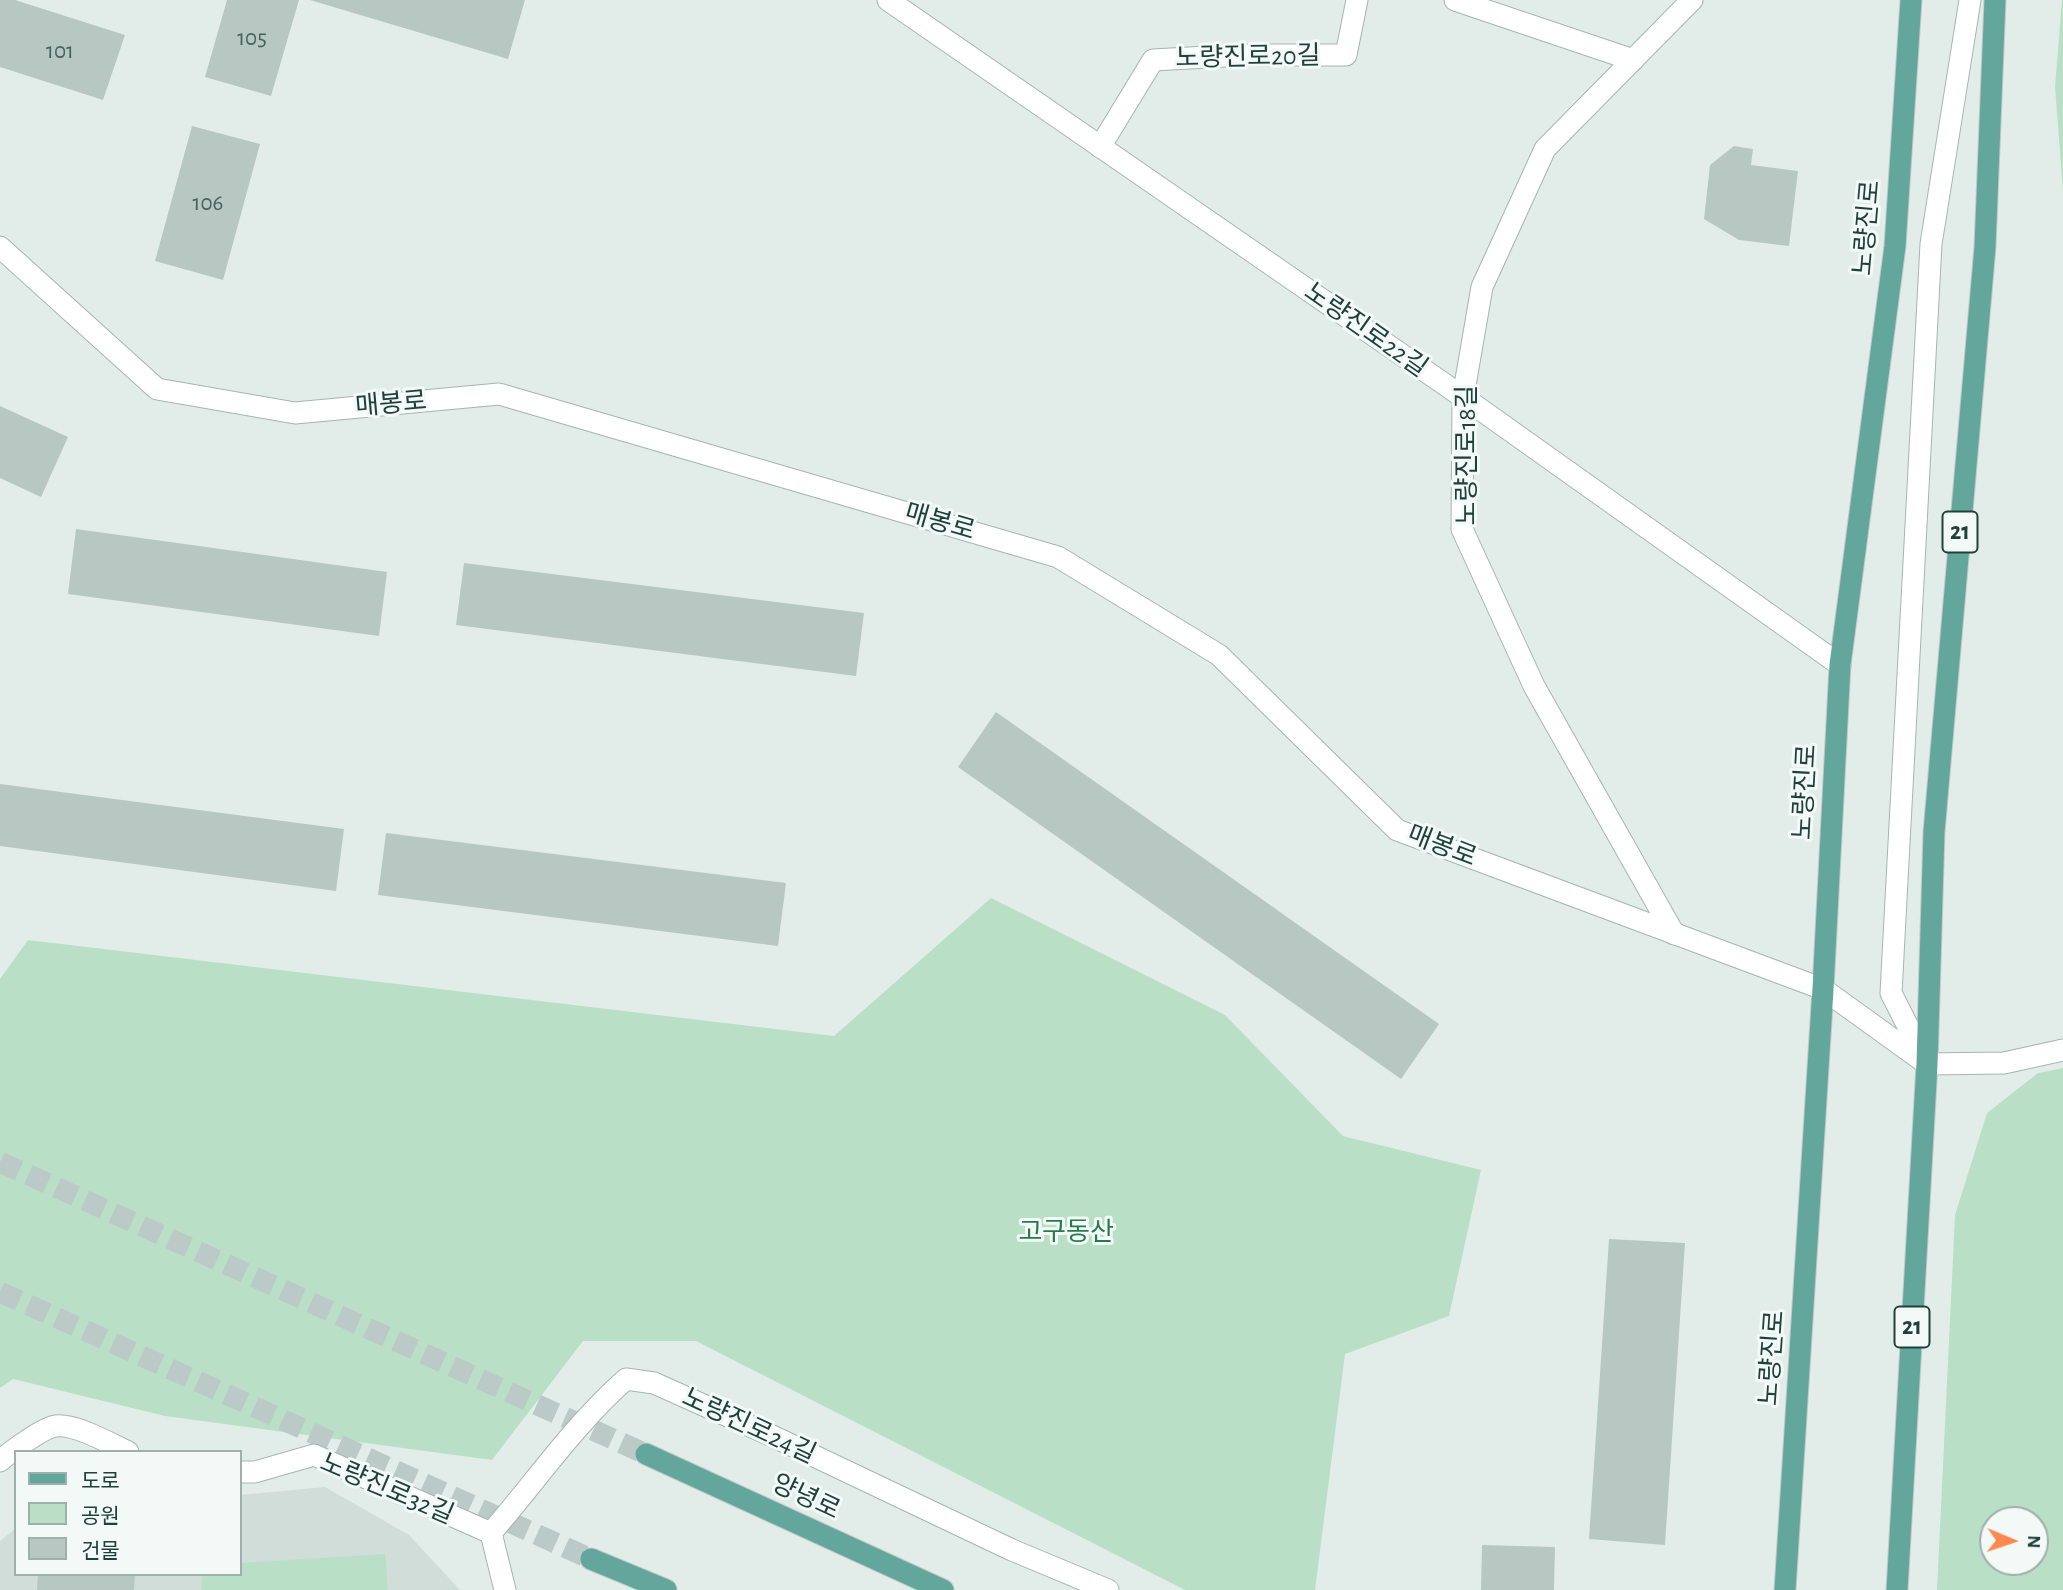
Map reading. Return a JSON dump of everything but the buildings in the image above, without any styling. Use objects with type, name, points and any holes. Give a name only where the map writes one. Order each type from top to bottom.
[{"type":"main road","name":"노량진로","points":[[1785,1590],[1840,665],[1895,246],[1911,0]]},
{"type":"main road","name":"21","points":[[1897,1590],[1927,1064],[1934,832],[1985,247],[1995,0]]},
{"type":"main road","name":"양녕로","points":[[646,1454],[943,1590]]},
{"type":"main road","points":[[591,1559],[666,1590]]},
{"type":"street","name":"노량진로22길","points":[[888,0],[1463,397],[1840,665]]},
{"type":"street","name":"노량진로20길","points":[[1100,147],[1153,60],[1244,55],[1346,55],[1357,0]]},
{"type":"street","points":[[1455,0],[1633,60]]},
{"type":"street","name":"노량진로18길","points":[[1674,934],[1534,686],[1462,529],[1463,397],[1482,287],[1545,149],[1692,0]]},
{"type":"street","points":[[1970,0],[1931,244],[1891,993],[1927,1064],[2004,1063],[2063,1050]]},
{"type":"street","name":"매봉로","points":[[0,247],[157,388],[295,413],[499,394],[1058,557],[1219,655],[1397,830],[1822,989],[1927,1064]]},
{"type":"street","name":"노량진로24길","points":[[491,1533],[575,1430],[626,1379],[654,1383],[1012,1550],[1108,1590]]},
{"type":"street","points":[[0,1461],[17,1447],[55,1426],[82,1431],[124,1450]]},
{"type":"street","name":"노량진로32길","points":[[242,1472],[255,1472],[314,1455],[491,1533]]},
{"type":"street","points":[[491,1533],[505,1590]]},
{"type":"shaded area","points":[[325,1487],[409,1535],[460,1590],[0,1590],[0,1541],[14,1530],[14,1576],[242,1576],[242,1495]]},
{"type":"green space","points":[[2063,0],[2063,191],[2055,87]]},
{"type":"green space","name":"고구동산","points":[[991,898],[1225,1015],[1343,1136],[1481,1170],[1449,1316],[1345,1354],[1315,1590],[1185,1590],[696,1341],[583,1341],[492,1460],[165,1416],[13,1379],[0,1388],[0,979],[28,940],[834,1036]]},
{"type":"green space","points":[[2063,1068],[2063,1590],[1937,1590],[1955,1215],[1987,1113],[2038,1073]]},
{"type":"green space","points":[[385,1554],[388,1590],[201,1590],[203,1576],[242,1576],[242,1563]]},
{"type":"tunnel","points":[[0,1162],[646,1454]]},
{"type":"tunnel","points":[[0,1292],[591,1559]]}]
